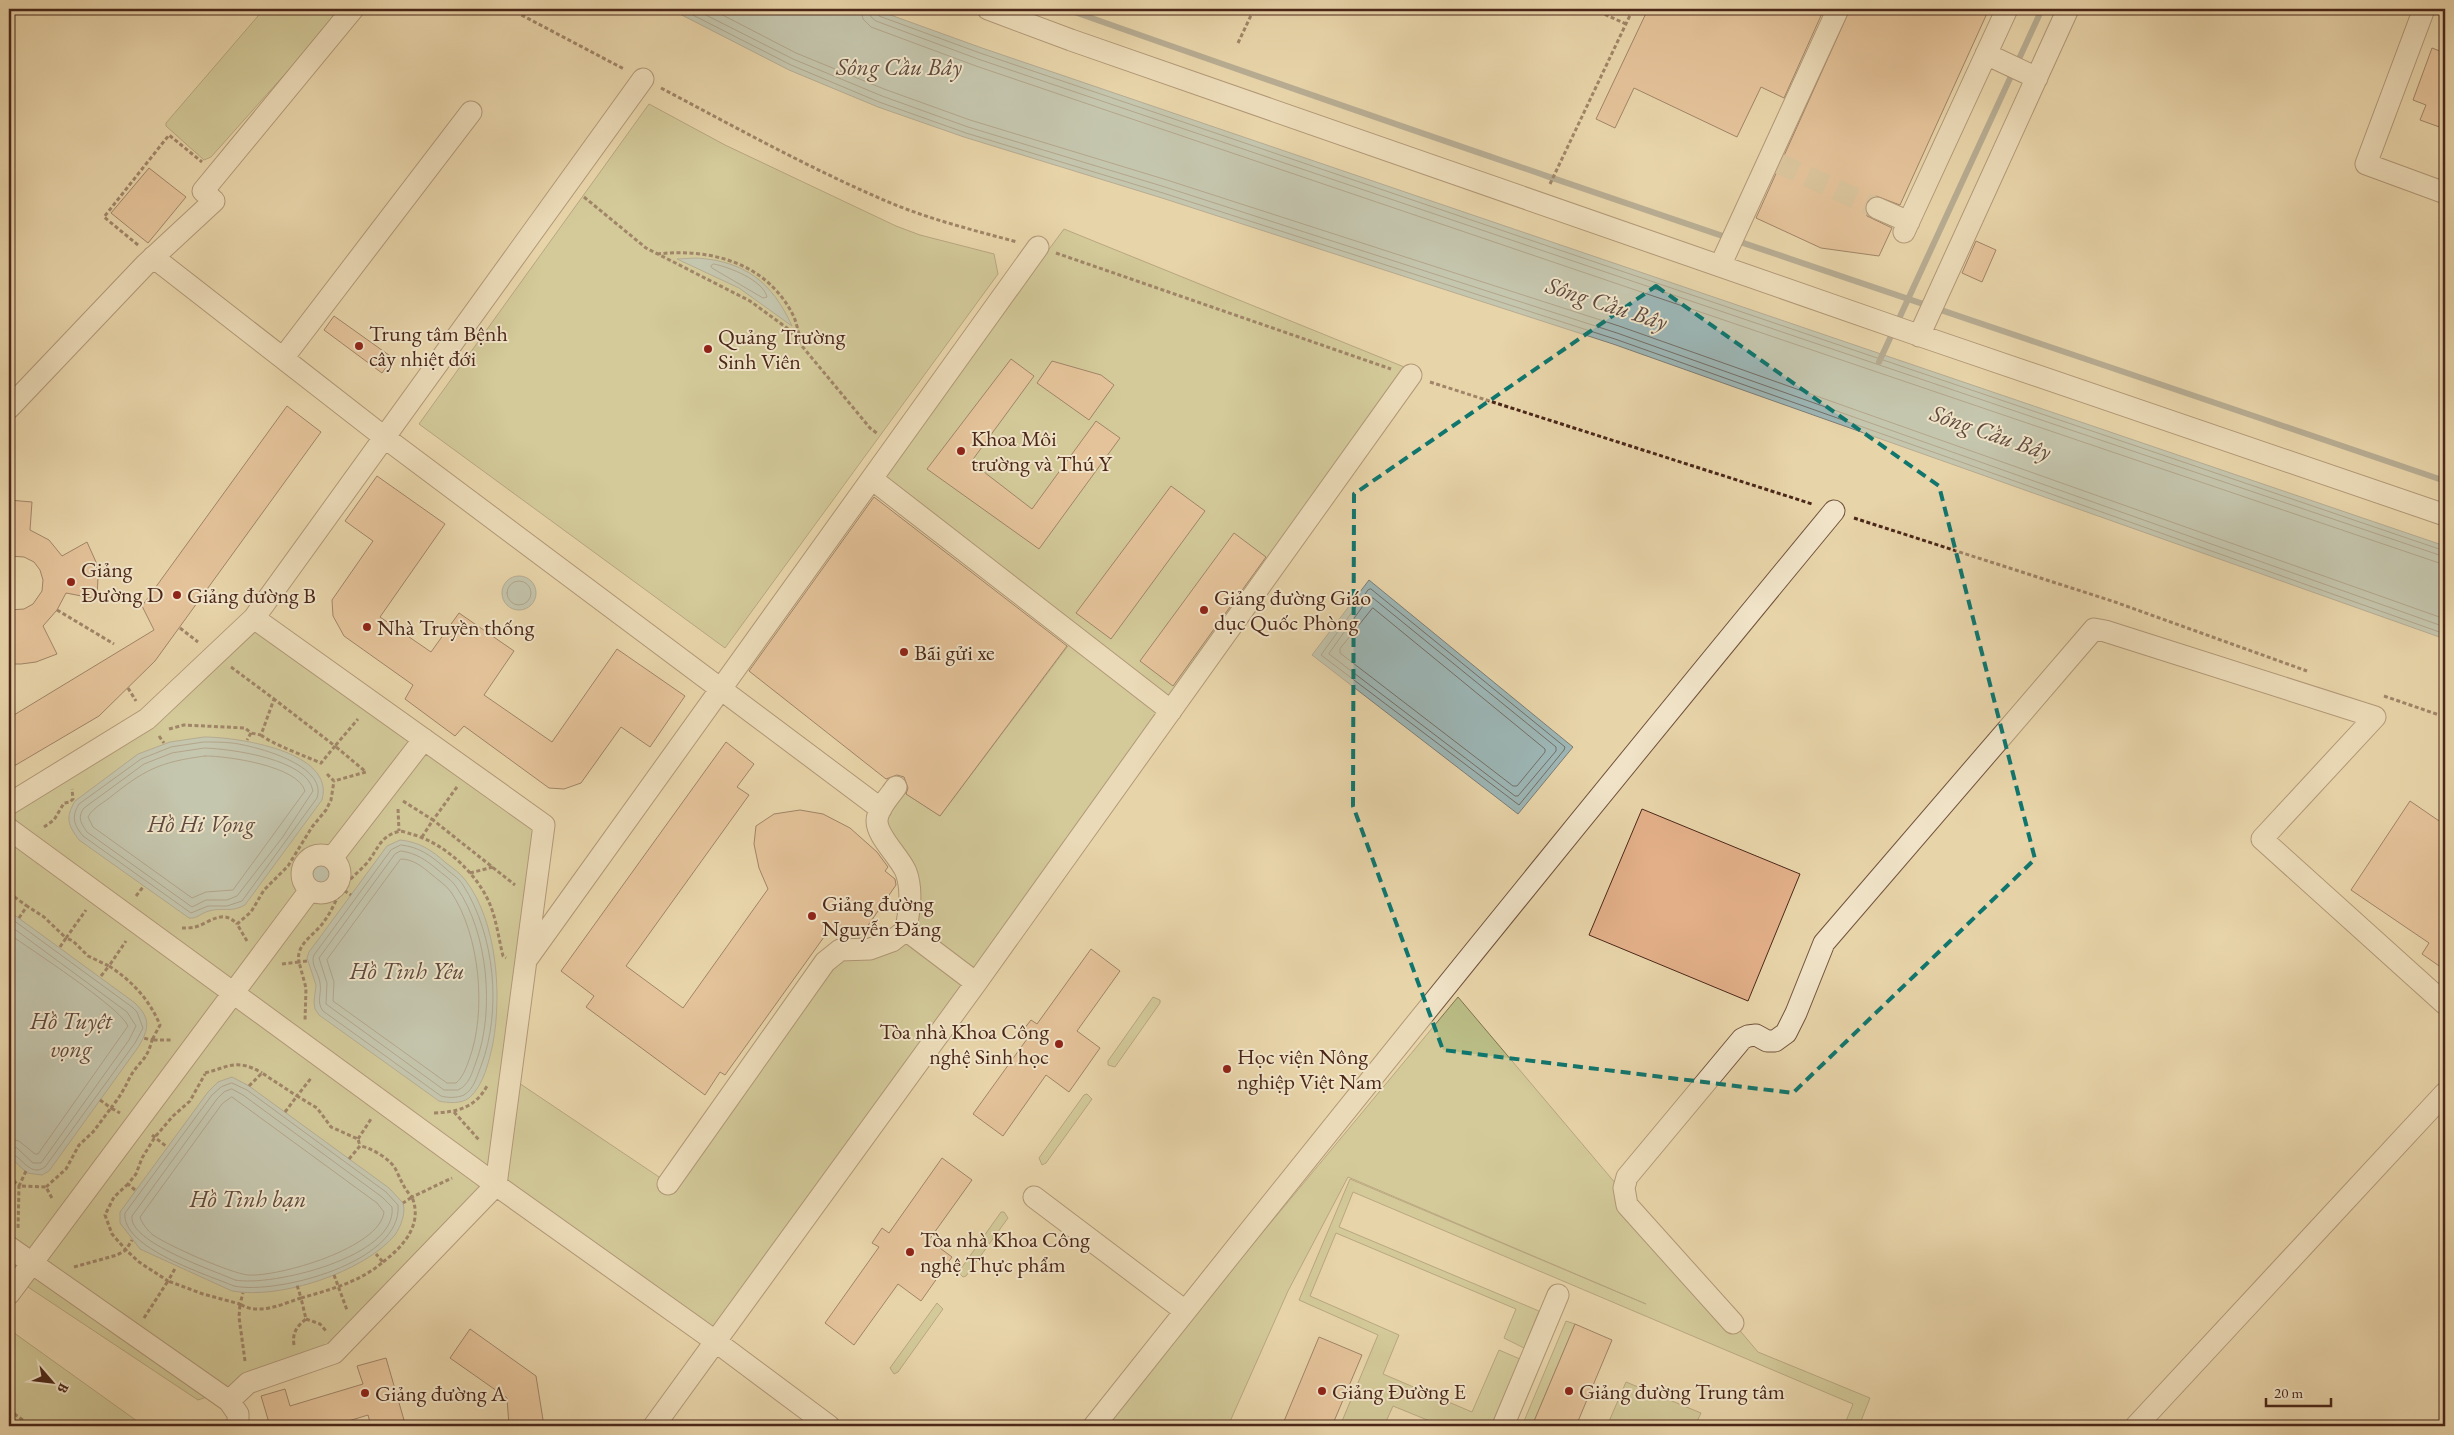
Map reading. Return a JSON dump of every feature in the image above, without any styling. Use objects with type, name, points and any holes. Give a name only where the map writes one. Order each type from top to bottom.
[{"type":"street","points":[[9,408],[153,257],[214,200],[204,191],[353,9]]},
{"type":"street","points":[[988,9],[1090,46],[1722,260],[1853,312],[1921,330],[2445,515]]},
{"type":"street","points":[[1722,260],[1773,161],[1838,9]]},
{"type":"street","points":[[1877,208],[1907,227],[1993,58],[2007,9]]},
{"type":"street","points":[[1921,330],[1940,290],[2031,76],[2068,9]]},
{"type":"street","points":[[2424,9],[2366,164],[2445,193]]},
{"type":"street","points":[[1993,58],[2031,76]]},
{"type":"street","points":[[9,804],[147,719],[254,618],[643,79]]},
{"type":"street","points":[[283,358],[471,112]]},
{"type":"street","points":[[525,961],[1038,247]]},
{"type":"street","points":[[153,257],[384,437],[881,809]]},
{"type":"street","points":[[654,1426],[976,983],[1411,376]]},
{"type":"street","points":[[872,479],[1171,710]]},
{"type":"street","points":[[1094,1426],[1598,797],[1834,511]]},
{"type":"street","points":[[229,1401],[248,1383],[334,1353],[496,1185],[544,825],[254,618]]},
{"type":"street","points":[[1733,1323],[1627,1205],[1624,1188],[1626,1177],[1742,1040],[1756,1035],[1766,1040],[1775,1041],[1786,1032],[1796,1013],[1824,943],[2094,629],[2375,717],[2262,839],[2445,1004]]},
{"type":"street","points":[[9,1294],[26,1260],[69,1214],[310,890],[325,892],[337,885],[340,870],[332,858],[424,739]]},
{"type":"street","points":[[668,1184],[825,962],[840,950],[870,949],[892,941],[906,930],[910,908],[906,871],[881,832],[877,821],[881,809],[896,787]]},
{"type":"street","points":[[9,830],[496,1185],[716,1341],[829,1426]]},
{"type":"street","points":[[906,930],[976,983]]},
{"type":"street","points":[[2136,1426],[2445,1093]]},
{"type":"street","points":[[1034,1197],[1185,1311]]},
{"type":"street","points":[[26,1260],[229,1401],[238,1414],[238,1426]]},
{"type":"street","points":[[1503,1426],[1558,1295]]},
{"type":"path","points":[[510,9],[839,180],[887,202],[936,219],[1038,247],[1411,376],[2115,602],[2312,672]]},
{"type":"path","points":[[1238,43],[1254,9]]},
{"type":"path","points":[[1593,9],[1626,24]]},
{"type":"path","points":[[1549,187],[1633,9]]},
{"type":"path","points":[[153,257],[104,217],[169,135],[218,176]]},
{"type":"path","points":[[568,183],[626,232],[657,254],[750,301],[787,328],[870,428],[895,447]]},
{"type":"path","points":[[657,254],[700,252],[726,258],[755,272],[779,294],[794,317],[801,343]]},
{"type":"path","points":[[57,610],[114,644]]},
{"type":"path","points":[[215,654],[366,772],[334,781]]},
{"type":"path","points":[[2383,696],[2445,717]]},
{"type":"path","points":[[261,734],[274,699]]},
{"type":"path","points":[[156,732],[184,725],[216,725],[244,728],[252,733],[261,734],[267,740],[321,763],[372,703]]},
{"type":"path","points":[[247,740],[252,733]]},
{"type":"path","points":[[422,837],[468,771]]},
{"type":"path","points":[[327,774],[334,781]]},
{"type":"path","points":[[237,924],[251,912],[264,890],[288,866],[328,805],[334,781]]},
{"type":"path","points":[[401,799],[433,820],[534,899]]},
{"type":"path","points":[[309,1026],[305,1021],[306,988],[299,962],[300,951],[304,943],[326,920],[342,889],[368,862],[377,846],[386,836],[399,830],[422,837],[448,853],[475,879],[491,907],[503,956],[510,960],[525,961]]},
{"type":"path","points":[[469,873],[493,867]]},
{"type":"path","points":[[342,889],[351,895]]},
{"type":"path","points":[[9,894],[44,917],[88,956],[109,966],[130,984],[138,988],[154,1010],[160,1025],[152,1040],[146,1058],[130,1076],[126,1088],[111,1108],[100,1100]]},
{"type":"path","points":[[60,947],[90,903]]},
{"type":"path","points":[[19,918],[27,906]]},
{"type":"path","points":[[101,976],[132,932],[196,927],[214,917],[224,917],[233,920],[237,924],[243,938],[274,964],[307,961]]},
{"type":"path","points":[[143,1038],[194,1045],[203,1062],[205,1074],[190,1101],[173,1116],[155,1137],[142,1158],[136,1174],[114,1197],[106,1215],[112,1234],[126,1250],[139,1262],[168,1281],[203,1294],[240,1304],[247,1308],[267,1308],[339,1288],[345,1283],[374,1270],[403,1242],[414,1225],[417,1215],[412,1197],[398,1179],[396,1168],[368,1148],[360,1146]]},
{"type":"path","points":[[205,1074],[235,1064],[245,1064],[318,1108],[331,1126],[358,1139],[360,1146]]},
{"type":"path","points":[[286,1112],[317,1070]]},
{"type":"path","points":[[250,1086],[262,1073]]},
{"type":"path","points":[[426,1114],[454,1112],[473,1104],[488,1084]]},
{"type":"path","points":[[358,1139],[376,1112]]},
{"type":"path","points":[[454,1112],[498,1160]]},
{"type":"path","points":[[349,1159],[360,1146]]},
{"type":"path","points":[[403,1203],[473,1168]]},
{"type":"path","points":[[26,1171],[19,1186],[26,1260],[118,1256],[126,1250],[132,1240]]},
{"type":"path","points":[[9,1176],[19,1186],[46,1187],[58,1205],[69,1214]]},
{"type":"path","points":[[128,1184],[135,1190]]},
{"type":"path","points":[[376,1254],[383,1262]]},
{"type":"path","points":[[134,1334],[176,1267]]},
{"type":"path","points":[[334,1275],[349,1316]]},
{"type":"path","points":[[297,1285],[306,1319]]},
{"type":"path","points":[[243,1293],[239,1317],[248,1383]]},
{"type":"path","points":[[306,1319],[320,1324],[328,1333]]},
{"type":"path","points":[[295,1345],[293,1338],[296,1329],[306,1319]]},
{"type":"path","points":[[319,1336],[333,1332]]},
{"type":"path","points":[[286,1347],[303,1342]]},
{"type":"path","points":[[245,1359],[253,1357]]},
{"type":"path","points":[[9,1410],[31,1426]]},
{"type":"highlighted area","points":[[1656,286],[1939,486],[2035,859],[1793,1093],[1443,1050],[1353,806],[1354,494]]},
{"type":"green space","points":[[264,9],[343,9],[211,157],[204,160],[166,126],[166,123]]},
{"type":"green space","name":"Quảng Trường Sinh Viên","points":[[649,104],[725,145],[896,226],[920,235],[994,254],[998,274],[725,648],[419,424]]},
{"type":"green space","points":[[1064,229],[1419,373],[718,1342],[496,1186],[334,1353],[198,1400],[19,1281],[9,1294],[9,804],[147,719],[254,618],[544,825],[510,1077],[668,1183],[825,962],[892,941],[910,908],[881,832],[896,787],[940,816],[1071,642],[872,488]],"holes":[[[316,857],[323,857],[332,886],[318,890],[309,861]]]},
{"type":"green space","points":[[1153,997],[1160,1000],[1160,1003],[1115,1067],[1108,1065],[1108,1061]]},
{"type":"green space","points":[[1458,997],[1758,1352],[1870,1398],[1859,1426],[1844,1426],[1853,1404],[1353,1192],[1339,1227],[1539,1311],[1524,1348],[1504,1338],[1516,1309],[1336,1233],[1310,1296],[1399,1335],[1383,1374],[1472,1412],[1499,1350],[1520,1359],[1491,1426],[1442,1426],[1393,1406],[1384,1426],[1340,1426],[1378,1335],[1299,1300],[1350,1179],[1646,1304],[1348,1177],[1288,1291],[1228,1426],[1102,1426]]},
{"type":"green space","points":[[1087,1094],[1092,1099],[1046,1163],[1042,1165],[1039,1158],[1084,1095]]},
{"type":"green space","points":[[1001,1212],[1004,1212],[1008,1218],[966,1276],[963,1277],[959,1273],[960,1270]]},
{"type":"green space","points":[[937,1303],[943,1309],[898,1372],[894,1374],[890,1368]]},
{"type":"green space","points":[[1566,1321],[1575,1324],[1532,1426],[1522,1426]]},
{"type":"green space","points":[[10,1330],[144,1426],[9,1426]]},
{"type":"green space","points":[[1626,1382],[1701,1413],[1695,1426],[1607,1426]]},
{"type":"water","name":"Sông Cầu Bây","points":[[670,9],[874,9],[982,48],[2445,546],[2445,639],[1613,344],[1162,198],[964,137],[878,107],[789,70]]},
{"type":"water","points":[[696,258],[729,264],[743,269],[755,277],[775,297],[792,326],[739,288],[677,259]]},
{"type":"water","points":[[519,576],[531,581],[536,593],[531,605],[519,610],[507,605],[502,593],[507,581]]},
{"type":"water","points":[[1369,580],[1573,747],[1518,814],[1312,655]]},
{"type":"water","name":"Hồ Hi Vọng","points":[[204,737],[259,744],[280,750],[299,759],[314,769],[322,783],[322,800],[245,905],[235,909],[209,911],[194,918],[189,918],[79,840],[70,826],[69,817],[75,801],[138,754],[170,742]]},
{"type":"water","name":"Hồ Tình Yêu","points":[[400,840],[425,847],[462,876],[476,898],[485,917],[491,937],[497,981],[496,1024],[493,1043],[488,1065],[479,1086],[469,1098],[458,1102],[439,1101],[319,1015],[315,1009],[316,985],[307,958],[309,952],[387,846]]},
{"type":"water","points":[[320,857],[326,858],[331,862],[335,867],[335,879],[331,884],[326,888],[320,889],[314,888],[309,884],[305,879],[304,873],[305,867],[309,862],[314,858]]},
{"type":"water","name":"Hồ Tuyệt vọng","points":[[9,911],[135,1003],[144,1014],[147,1024],[145,1034],[139,1046],[49,1171],[42,1175],[27,1173],[9,1156]]},
{"type":"water","name":"Hồ Tình bạn","points":[[232,1077],[249,1086],[389,1188],[403,1203],[404,1207],[402,1219],[395,1235],[363,1261],[320,1280],[296,1287],[252,1293],[232,1291],[140,1249],[120,1223],[120,1212],[208,1092],[218,1082]]},
{"type":"building","points":[[1648,9],[1824,9],[1784,98],[1761,87],[1737,137],[1634,88],[1615,128],[1596,119]]},
{"type":"building","points":[[1850,9],[1989,9],[1900,205],[1876,196],[1866,203],[1867,216],[1892,228],[1879,256],[1821,248],[1756,218]]},
{"type":"building","points":[[2432,48],[2445,53],[2445,129],[2420,120],[2426,105],[2413,100]]},
{"type":"building","points":[[149,168],[186,197],[148,243],[111,213]]},
{"type":"building","points":[[1976,241],[1996,250],[1982,282],[1962,273]]},
{"type":"building","points":[[334,316],[393,358],[382,373],[324,330]]},
{"type":"building","name":"Khoa Môi trường và Thú Y","points":[[1011,359],[1034,376],[971,462],[1032,509],[1096,421],[1120,438],[1039,549],[927,469]]},
{"type":"building","points":[[1052,361],[1101,375],[1114,385],[1089,420],[1037,383]]},
{"type":"building","name":"Giảng đường B","points":[[287,406],[321,432],[155,661],[99,716],[9,769],[9,718],[154,630],[142,606]]},
{"type":"building","name":"Nhà Truyền thống","points":[[377,476],[445,524],[380,617],[431,652],[459,613],[514,651],[484,695],[552,742],[617,649],[685,696],[650,747],[621,727],[581,783],[564,789],[549,788],[464,726],[455,736],[405,699],[413,685],[344,636],[333,616],[332,600],[373,541],[345,521]]},
{"type":"building","name":"Giảng đường Giáo dục Quốc Phòng","points":[[1171,486],[1205,511],[1111,639],[1076,613]]},
{"type":"building","name":"Bãi gửi xe","points":[[874,497],[1067,646],[940,816],[906,794],[908,788],[904,777],[897,775],[886,779],[749,671]]},
{"type":"building","name":"Giảng Đường D","points":[[9,500],[32,502],[30,530],[49,540],[62,556],[87,542],[96,562],[98,577],[97,599],[66,593],[57,610],[43,626],[57,654],[36,662],[21,664],[9,664],[9,610],[24,609],[33,604],[42,591],[43,580],[40,570],[34,562],[24,557],[9,556]]},
{"type":"building","name":"Giảng đường Giáo dục Quốc Phòng","points":[[1234,533],[1266,557],[1173,686],[1140,661]]},
{"type":"building","name":"Giảng đường Nguyễn Đăng","points":[[726,742],[754,764],[737,787],[749,795],[626,966],[683,1008],[768,889],[759,868],[754,844],[756,826],[774,814],[800,810],[823,814],[850,828],[877,852],[888,867],[885,871],[895,879],[896,885],[860,937],[855,937],[843,929],[839,934],[829,930],[725,1075],[720,1072],[705,1095],[586,1007],[594,996],[561,971]]},
{"type":"building","points":[[2410,801],[2445,825],[2445,970],[2422,954],[2429,943],[2351,890]]},
{"type":"building","points":[[1642,809],[1800,874],[1748,1001],[1589,935]]},
{"type":"building","name":"Tòa nhà Khoa Công nghệ Sinh học","points":[[1091,949],[1120,971],[1077,1031],[1100,1048],[1069,1092],[1046,1075],[1003,1136],[973,1114],[1027,1039],[1020,1034],[1031,1020],[1037,1024]]},
{"type":"building","name":"Tòa nhà Khoa Công nghệ Thực phẩm","points":[[942,1158],[972,1180],[929,1240],[952,1257],[921,1301],[898,1284],[854,1345],[825,1323],[879,1247],[872,1243],[882,1228],[889,1233]]},
{"type":"building","name":"Giảng đường Trung tâm","points":[[1575,1324],[1612,1340],[1576,1426],[1532,1426]]},
{"type":"building","points":[[470,1329],[536,1376],[544,1426],[509,1426],[507,1398],[450,1358]]},
{"type":"building","name":"Giảng Đường E","points":[[1319,1337],[1362,1355],[1332,1426],[1282,1426]]},
{"type":"building","name":"Giảng đường A","points":[[386,1358],[404,1420],[383,1426],[371,1426],[368,1415],[332,1426],[270,1426],[261,1396],[285,1389],[290,1406],[363,1384],[357,1366]]},
{"type":"waterway","points":[[1066,9],[1582,188],[2445,481]]},
{"type":"waterway","points":[[1879,362],[2042,9]]},
{"type":"tunnel","points":[[1778,163],[1877,208]]},
{"type":"place","name":"Trung tâm Bệnh cây nhiệt đới","points":[[359,346]]},
{"type":"place","name":"Quảng Trường Sinh Viên","points":[[708,349]]},
{"type":"place","name":"Khoa Môi trường và Thú Y","points":[[961,451]]},
{"type":"place","name":"Giảng Đường D","points":[[71,582]]},
{"type":"place","name":"Giảng đường B","points":[[177,595]]},
{"type":"place","name":"Giảng đường Giáo dục Quốc Phòng","points":[[1204,610]]},
{"type":"place","name":"Nhà Truyền thống","points":[[367,627]]},
{"type":"place","name":"Bãi gửi xe","points":[[904,652]]},
{"type":"place","name":"Giảng đường Nguyễn Đăng","points":[[812,916]]},
{"type":"place","name":"Tòa nhà Khoa Công nghệ Sinh học","points":[[1059,1044]]},
{"type":"place","name":"Học viện Nông nghiệp Việt Nam","points":[[1227,1069]]},
{"type":"place","name":"Tòa nhà Khoa Công nghệ Thực phẩm","points":[[910,1252]]},
{"type":"place","name":"Giảng Đường E","points":[[1322,1391]]},
{"type":"place","name":"Giảng đường Trung tâm","points":[[1569,1391]]},
{"type":"place","name":"Giảng đường A","points":[[365,1393]]}]
